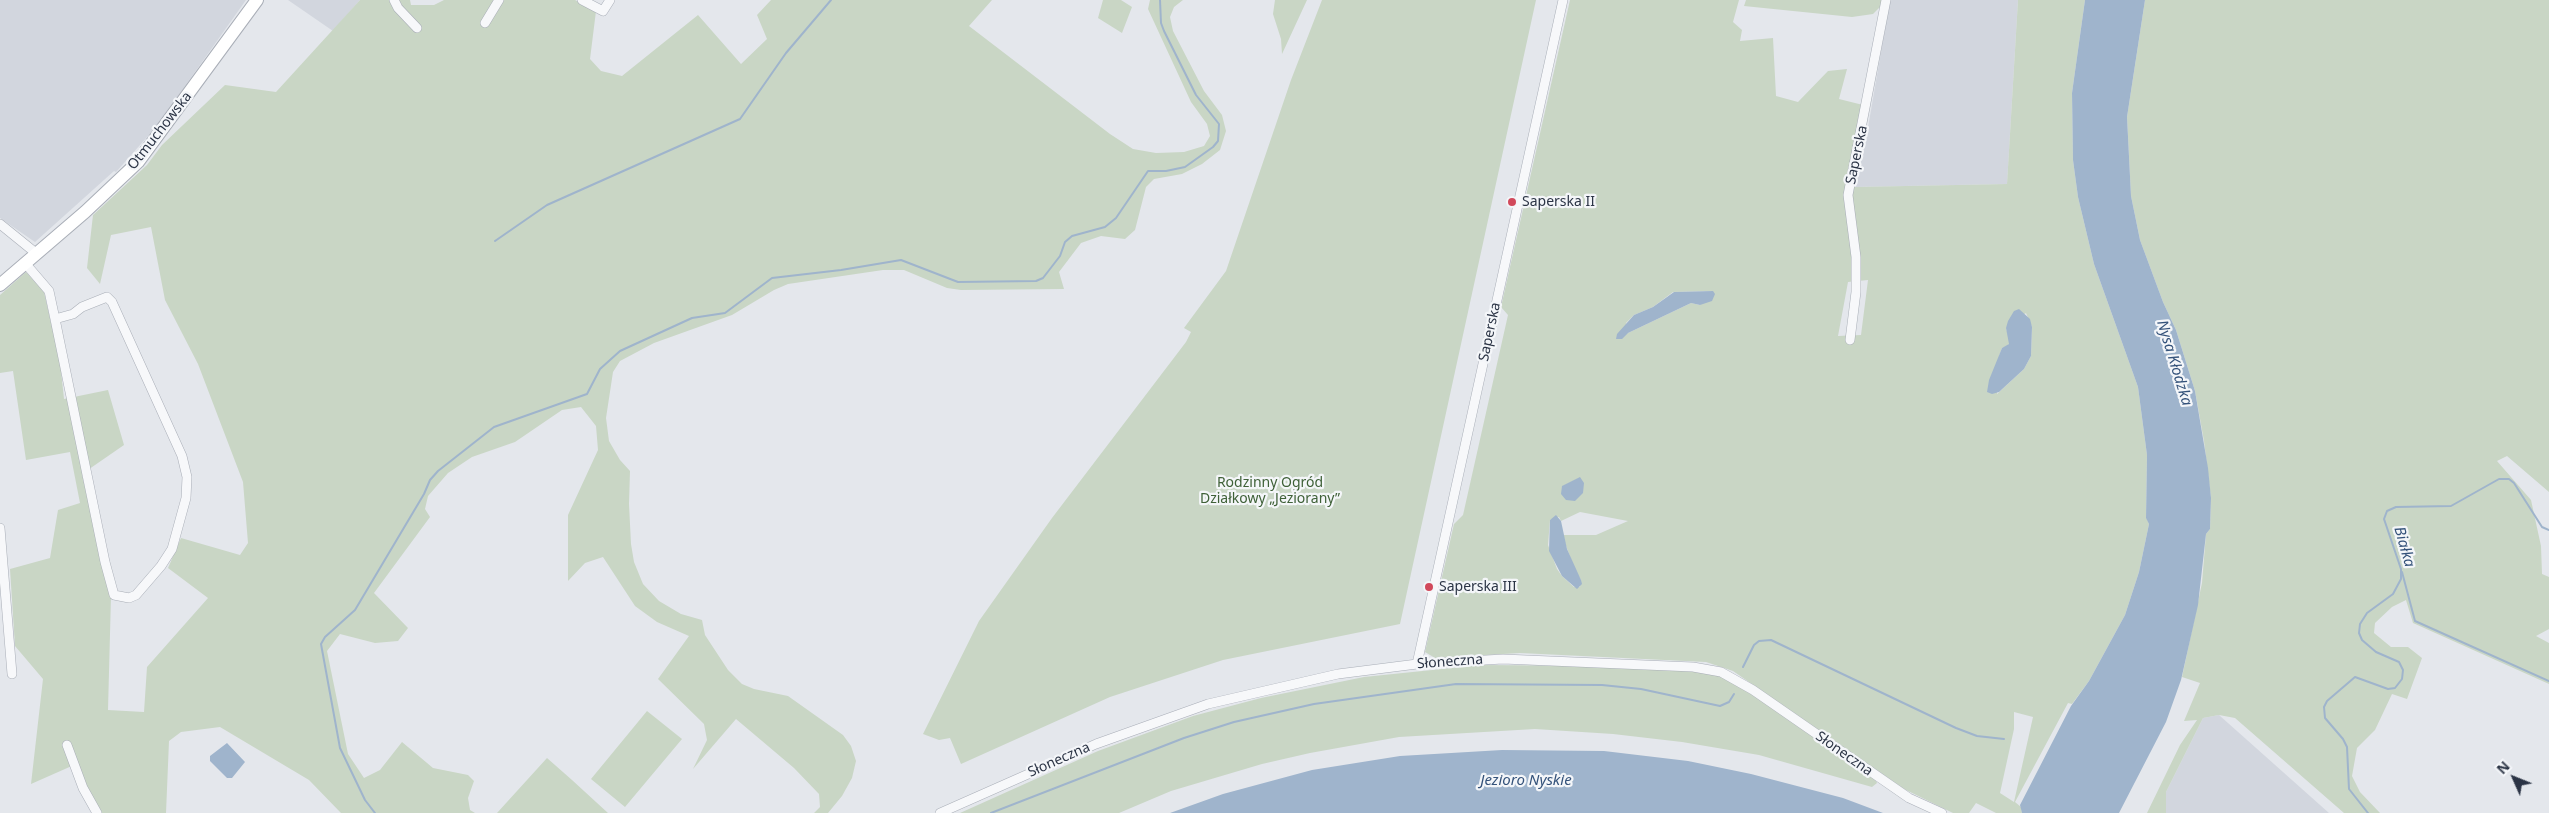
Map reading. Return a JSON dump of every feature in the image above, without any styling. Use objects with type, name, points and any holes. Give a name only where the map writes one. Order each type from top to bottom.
[{"type":"main road","name":"Otmuchowska","points":[[0,285],[116,185],[138,162],[256,0]]},
{"type":"street","points":[[394,0],[398,8],[417,28]]},
{"type":"street","points":[[485,22],[499,0]]},
{"type":"street","points":[[582,0],[603,11],[610,0]]},
{"type":"street","name":"Saperska","points":[[1417,664],[1563,0]]},
{"type":"street","name":"Saperska","points":[[1850,340],[1856,274],[1848,195],[1886,0]]},
{"type":"street","points":[[0,224],[37,254]]},
{"type":"street","points":[[25,263],[48,291],[105,562],[114,595],[129,598],[136,595],[162,566],[172,549],[186,498],[187,477],[182,456],[121,320],[107,297],[82,307],[72,314],[55,319]]},
{"type":"street","points":[[0,528],[12,674]]},
{"type":"street","name":"Słoneczna","points":[[940,813],[1096,744],[1200,706],[1266,689],[1338,674],[1417,664],[1504,659],[1551,659],[1693,667],[1721,672],[1752,690],[1909,798],[1942,813]]},
{"type":"street","points":[[67,745],[83,788],[97,813]]},
{"type":"shaded area","points":[[0,0],[246,0],[156,127],[116,172],[114,171],[35,242],[0,218]]},
{"type":"shaded area","points":[[288,0],[360,0],[333,31]]},
{"type":"shaded area","points":[[1890,0],[2018,0],[2007,184],[1854,187],[1865,145]]},
{"type":"shaded area","points":[[2219,715],[2329,813],[2166,813],[2166,792],[2203,718]]},
{"type":"green space","points":[[360,0],[410,0],[411,5],[434,5],[444,0],[575,0],[596,11],[590,59],[601,71],[622,76],[698,15],[741,64],[767,39],[757,15],[771,0],[992,0],[969,26],[1110,134],[1133,149],[1156,153],[1184,152],[1204,146],[1210,136],[1207,124],[1191,102],[1148,9],[1150,0],[1183,0],[1174,7],[1170,17],[1173,31],[1204,91],[1222,115],[1226,131],[1220,150],[1202,164],[1182,174],[1154,179],[1146,187],[1135,230],[1125,239],[1101,236],[1081,243],[1059,272],[1064,289],[961,290],[947,288],[904,270],[883,270],[788,284],[774,290],[732,315],[654,343],[620,361],[613,372],[606,418],[609,441],[620,460],[630,471],[631,544],[634,562],[643,584],[659,601],[681,614],[702,620],[705,635],[728,670],[742,684],[754,689],[788,696],[843,735],[851,746],[856,761],[852,778],[842,796],[828,813],[814,813],[820,807],[819,794],[794,768],[736,719],[693,769],[707,740],[704,724],[658,679],[689,636],[657,622],[635,606],[603,557],[585,563],[568,581],[568,515],[598,450],[596,426],[581,407],[562,410],[515,442],[472,457],[448,473],[428,496],[425,509],[430,517],[374,593],[408,628],[398,641],[375,643],[340,634],[327,651],[348,754],[364,778],[380,770],[402,742],[433,768],[468,775],[474,781],[468,798],[470,810],[475,813],[341,813],[309,780],[220,727],[181,732],[169,741],[166,813],[102,813],[74,765],[31,784],[43,679],[15,646],[10,569],[50,558],[58,510],[80,503],[70,452],[26,460],[13,371],[0,373],[0,295],[26,272],[44,292],[60,361],[64,399],[108,390],[124,445],[82,474],[111,596],[108,710],[144,712],[147,667],[208,598],[168,568],[181,538],[240,555],[248,543],[243,482],[198,364],[165,300],[151,227],[111,235],[100,284],[87,268],[93,215],[147,165],[162,145],[225,85],[276,92]]},
{"type":"green space","points":[[1103,0],[1121,0],[1132,7],[1122,33],[1098,18]]},
{"type":"green space","points":[[1275,0],[1307,0],[1282,54],[1281,39],[1273,14]]},
{"type":"green space","name":"Rodzinny Ogród Działkowy „Jeziorany”","points":[[1322,0],[1536,0],[1400,624],[1223,660],[1110,697],[961,764],[950,738],[939,740],[923,734],[979,621],[1052,518],[1186,342],[1191,332],[1184,328],[1226,271],[1291,80]]},
{"type":"green space","points":[[1570,0],[1739,0],[1733,22],[1742,30],[1740,41],[1773,38],[1776,96],[1798,102],[1828,71],[1847,69],[1839,99],[1863,105],[1847,183],[1855,187],[2007,184],[2018,0],[2085,0],[2072,93],[2073,160],[2078,197],[2094,264],[2138,387],[2147,455],[2146,517],[2149,524],[2139,572],[2125,615],[2089,681],[2072,704],[2068,703],[2015,802],[2021,807],[2022,813],[1996,813],[1976,803],[1969,813],[1953,813],[1904,789],[1733,671],[1706,662],[1520,653],[1435,658],[1425,652],[1454,524],[1463,515],[1508,315],[1501,307]],"holes":[[[1868,280],[1861,335],[1838,336],[1848,282]],[[1712,291],[1700,305],[1691,303],[1628,333],[1626,323],[1634,315],[1653,307],[1673,292]],[[2026,313],[2032,327],[2031,356],[2024,369],[1997,394],[1999,356],[2002,348],[2008,346],[2010,341],[2006,328]],[[1580,512],[1628,521],[1596,535],[1562,535],[1575,570],[1581,580],[1580,587],[1574,587],[1562,576],[1557,569],[1548,545],[1550,520],[1559,517],[1561,521]],[[2014,712],[2033,717],[2014,802],[2000,793],[2014,729]]]},
{"type":"green space","points":[[1746,0],[1882,0],[1881,6],[1873,14],[1852,17],[1744,6]]},
{"type":"green space","points":[[2145,0],[2549,0],[2549,492],[2507,456],[2497,461],[2531,500],[2541,546],[2542,574],[2549,577],[2549,629],[2536,636],[2549,643],[2549,684],[2413,623],[2406,600],[2392,607],[2375,623],[2374,633],[2391,647],[2408,647],[2422,658],[2407,699],[2392,694],[2375,730],[2357,748],[2352,776],[2360,792],[2380,813],[2344,813],[2235,718],[2219,715],[2203,718],[2166,792],[2166,813],[2147,813],[2180,745],[2197,720],[2184,721],[2200,683],[2182,677],[2202,583],[2206,534],[2210,529],[2211,498],[2204,441],[2195,391],[2176,330],[2163,302],[2140,240],[2131,196],[2127,117]]},
{"type":"green space","points":[[1481,665],[1614,666],[1693,670],[1718,675],[1763,701],[1874,777],[1877,783],[1872,787],[1759,755],[1682,742],[1613,734],[1535,729],[1399,737],[1310,753],[1262,764],[1171,791],[1119,813],[960,813],[1098,751],[1193,716],[1261,698],[1364,677]]},
{"type":"green space","points":[[647,711],[682,739],[625,807],[591,779]]},
{"type":"green space","points":[[547,758],[572,780],[608,813],[497,813]]},
{"type":"water","name":"Nysa Kłodzka","points":[[2085,0],[2145,0],[2127,117],[2131,196],[2140,240],[2163,302],[2176,330],[2195,391],[2208,468],[2211,498],[2210,529],[2206,534],[2198,605],[2181,680],[2166,722],[2119,813],[2022,813],[2020,805],[2071,706],[2089,681],[2125,615],[2139,572],[2149,524],[2146,518],[2147,455],[2138,387],[2094,264],[2078,197],[2073,160],[2072,93]]},
{"type":"water","points":[[1713,291],[1715,294],[1712,301],[1700,305],[1691,303],[1628,333],[1622,339],[1616,339],[1617,334],[1634,315],[1653,307],[1674,292]]},
{"type":"water","points":[[2019,309],[2030,319],[2032,327],[2031,356],[2024,369],[1999,392],[1992,394],[1987,392],[1989,380],[2002,348],[2009,344],[2006,328],[2008,321],[2014,311]]},
{"type":"water","points":[[1580,477],[1584,483],[1583,493],[1575,501],[1566,500],[1561,494],[1562,486]]},
{"type":"water","points":[[1556,515],[1561,521],[1567,549],[1581,580],[1582,584],[1577,589],[1562,576],[1549,551],[1550,520]]},
{"type":"water","points":[[227,743],[245,762],[232,778],[227,778],[210,761],[210,756]]},
{"type":"water","name":"Jezioro Nyskie","points":[[1502,750],[1604,751],[1688,761],[1751,774],[1843,798],[1883,813],[1170,813],[1223,794],[1312,770],[1400,756]]},
{"type":"waterway","points":[[495,241],[547,205],[740,119],[786,53],[831,0]]},
{"type":"waterway","points":[[375,813],[365,800],[340,748],[321,644],[325,637],[355,610],[424,494],[430,480],[438,471],[494,427],[587,394],[600,369],[620,351],[692,318],[725,313],[772,278],[841,270],[901,260],[958,282],[1036,281],[1043,278],[1060,256],[1065,242],[1072,236],[1105,227],[1116,218],[1148,171],[1166,171],[1185,167],[1213,147],[1218,141],[1219,124],[1196,95],[1164,31],[1161,23],[1160,0]]},
{"type":"waterway","name":"Białka","points":[[2368,813],[2349,789],[2347,747],[2343,739],[2325,718],[2324,707],[2327,701],[2355,677],[2388,689],[2395,688],[2402,679],[2403,670],[2399,662],[2376,652],[2362,640],[2359,633],[2360,624],[2367,613],[2393,594],[2401,579],[2401,569],[2384,519],[2387,511],[2396,507],[2451,506],[2499,479],[2509,479],[2514,483],[2542,527],[2549,530]]},
{"type":"waterway","points":[[2402,572],[2415,621],[2549,681]]},
{"type":"waterway","points":[[1743,667],[1754,645],[1759,641],[1771,640],[1956,728],[1977,736],[2004,739]]},
{"type":"waterway","points":[[991,813],[1184,738],[1234,722],[1314,704],[1456,684],[1602,685],[1641,689],[1720,706],[1729,702],[1734,694]]},
{"type":"place","name":"Saperska II","points":[[1512,202]]},
{"type":"place","name":"Saperska III","points":[[1429,587]]}]
